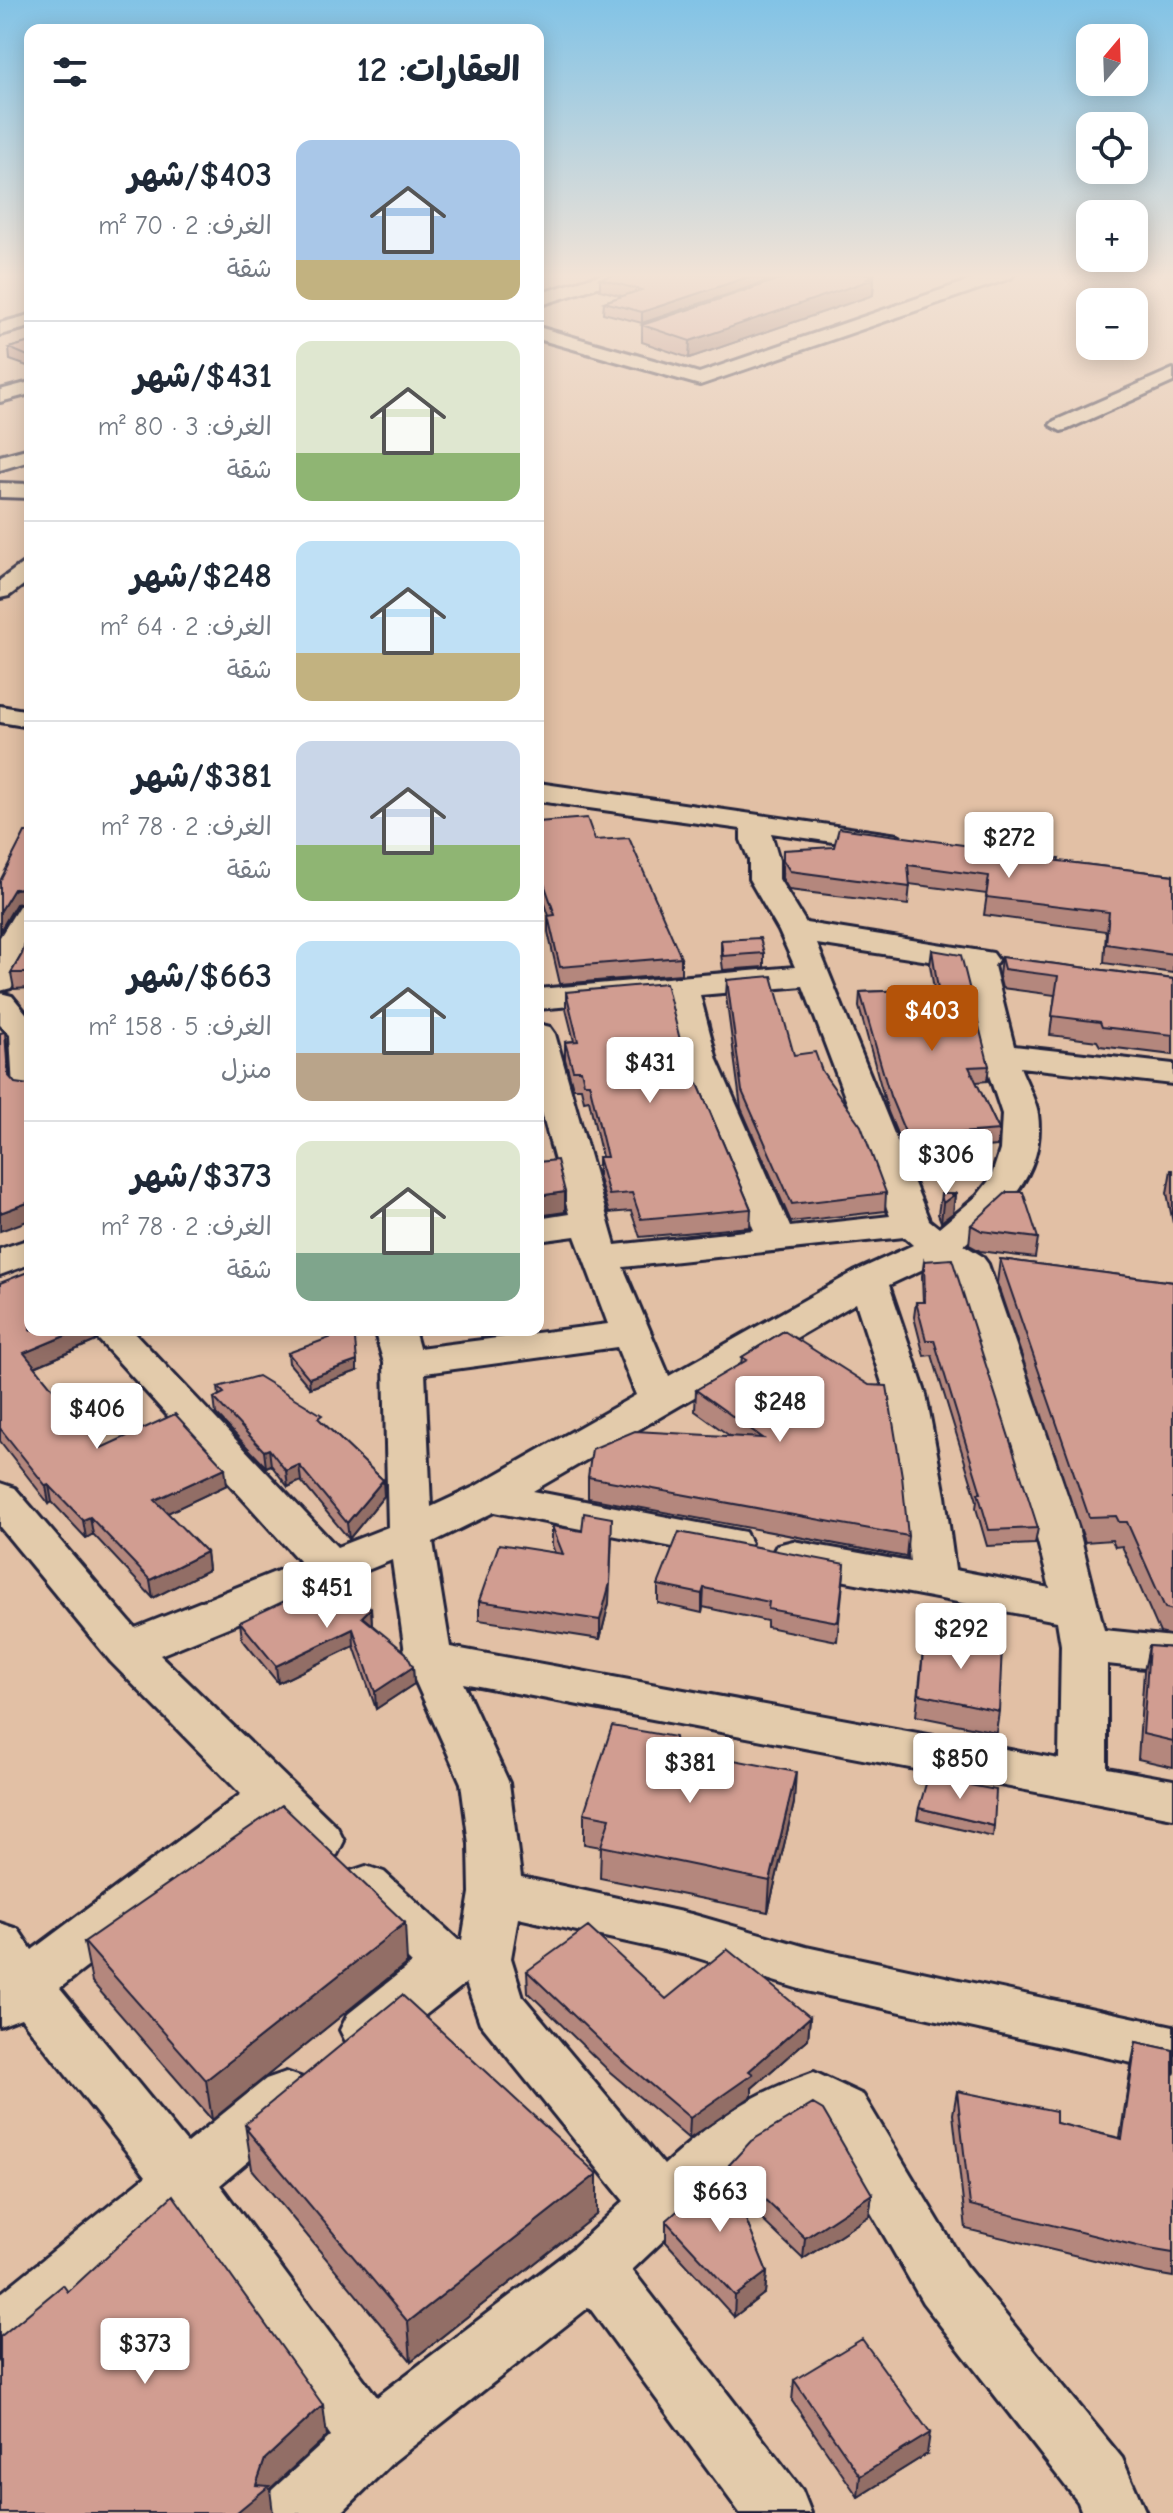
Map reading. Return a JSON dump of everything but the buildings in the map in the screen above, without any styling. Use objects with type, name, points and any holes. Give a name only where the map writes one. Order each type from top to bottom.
[{"type":"street","points":[[1061,425],[1137,391]]},
{"type":"street","points":[[0,463],[24,456]]},
{"type":"street","points":[[0,490],[24,491]]},
{"type":"street","points":[[0,508],[24,509]]},
{"type":"street","points":[[0,591],[24,573]]},
{"type":"street","points":[[0,602],[24,594]]},
{"type":"street","points":[[0,714],[24,718]]},
{"type":"street","points":[[544,793],[912,844]]},
{"type":"street","points":[[756,822],[756,840],[764,860],[764,879],[795,931],[955,1251],[1055,1523],[1081,1627],[1083,1780]]},
{"type":"street","points":[[0,981],[24,929]]},
{"type":"street","points":[[127,1650],[410,1535],[489,1497],[868,1280],[955,1251],[1009,1180],[1018,1150],[1020,1114],[999,1054],[991,962],[795,931]]},
{"type":"street","points":[[544,999],[815,975]]},
{"type":"street","points":[[682,988],[700,1060],[777,1241]]},
{"type":"street","points":[[0,1003],[19,1034],[24,1059]]},
{"type":"street","points":[[999,1054],[1173,1074]]},
{"type":"street","points":[[544,1056],[595,1241],[659,1400]]},
{"type":"street","points":[[544,1231],[595,1241],[777,1241],[955,1251]]},
{"type":"street","points":[[0,1263],[24,1253]]},
{"type":"street","points":[[868,1280],[906,1395],[924,1496],[934,1582]]},
{"type":"street","points":[[0,2331],[183,2180],[466,1961],[496,1893],[494,1844],[485,1783],[429,1660],[410,1535],[399,1346],[631,1333]]},
{"type":"street","points":[[116,1336],[329,1566]]},
{"type":"street","points":[[489,1497],[934,1582],[1173,1654]]},
{"type":"street","points":[[0,1498],[127,1650],[273,1797],[466,1961],[499,2007],[661,2204]]},
{"type":"street","points":[[429,1660],[1173,1799]]},
{"type":"street","points":[[273,1797],[9,1977],[183,2180],[371,2440]]},
{"type":"street","points":[[496,1893],[592,1911],[691,1935],[806,1969],[1173,2049]]},
{"type":"street","points":[[295,2513],[371,2440],[594,2267],[728,2142],[786,2107],[814,2096],[843,2112],[944,2284],[1100,2480],[1114,2513]]},
{"type":"street","points":[[594,2267],[779,2513]]}]
